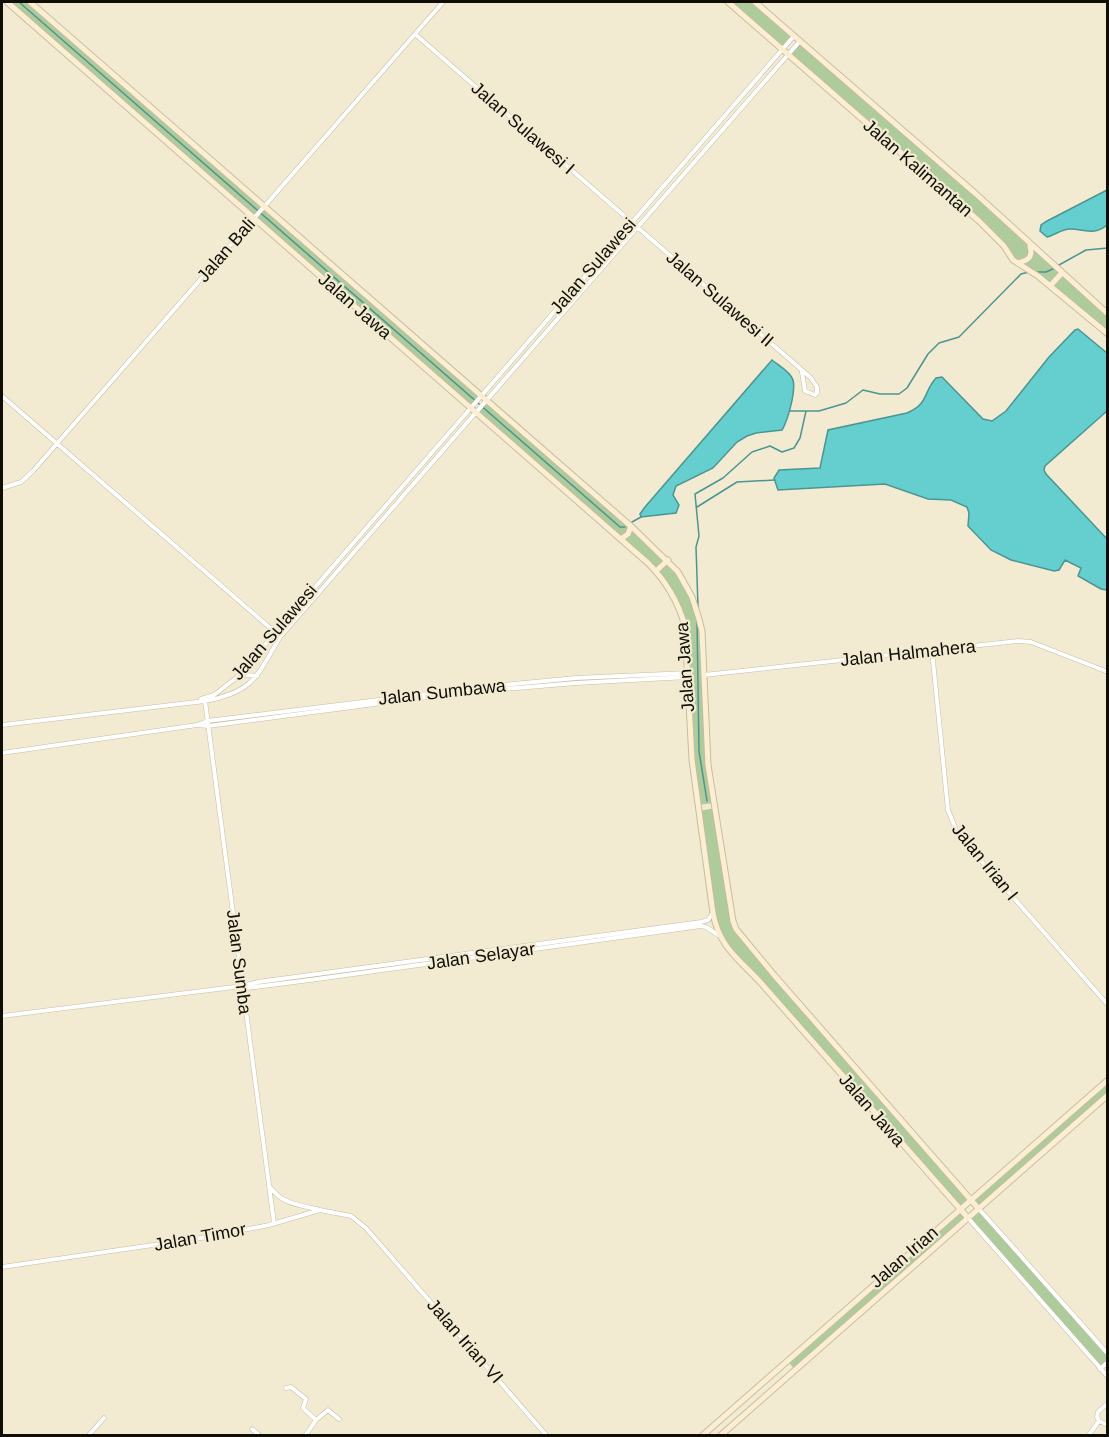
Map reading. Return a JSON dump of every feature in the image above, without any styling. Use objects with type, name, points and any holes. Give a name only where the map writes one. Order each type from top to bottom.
[{"type":"street","name":"Jalan Jawa","points":[[7,2],[256,217],[656,571],[671,590],[682,617],[687,639],[692,760],[718,935],[1107,1377]]},
{"type":"street","name":"Jalan Jawa","points":[[30,2],[668,560],[685,584],[696,609],[702,631],[708,765],[736,929],[743,940],[1107,1354]]},
{"type":"street","name":"Jalan Bali","points":[[2,488],[21,482],[56,445],[443,2]]},
{"type":"street","name":"Jalan Kalimantan","points":[[728,2],[997,237],[1012,259],[1038,276],[1107,334]]},
{"type":"street","name":"Jalan Kalimantan","points":[[755,2],[976,194],[1107,314]]},
{"type":"street","name":"Jalan Sulawesi I","points":[[415,34],[637,226]]},
{"type":"street","name":"Jalan Sulawesi","points":[[198,700],[214,695],[223,689],[244,667],[794,36]]},
{"type":"street","name":"Jalan Sulawesi","points":[[198,700],[205,701],[230,695],[241,690],[257,676],[265,666],[280,637],[800,41]]},
{"type":"street","name":"Jalan Sulawesi II","points":[[637,226],[815,382],[818,393],[815,395],[805,391],[802,372]]},
{"type":"street","points":[[1021,265],[1032,253],[1029,244]]},
{"type":"street","points":[[1050,286],[1060,271]]},
{"type":"street","points":[[2,396],[280,637]]},
{"type":"street","points":[[621,539],[628,534],[631,526]]},
{"type":"street","points":[[656,571],[668,560]]},
{"type":"street","name":"Jalan Halmahera","points":[[704,675],[1025,641],[1107,672]]},
{"type":"street","name":"Jalan Irian I","points":[[932,651],[948,810],[953,825],[969,847],[1107,1005]]},
{"type":"street","points":[[244,667],[248,675],[257,676]]},
{"type":"street","name":"Jalan Sumbawa","points":[[2,753],[197,725],[208,726],[419,696],[576,678],[688,675]]},
{"type":"street","name":"Jalan Sumbawa","points":[[197,725],[207,721],[400,699]]},
{"type":"street","points":[[2,725],[198,700]]},
{"type":"street","name":"Jalan Sumba","points":[[205,701],[274,1223]]},
{"type":"street","name":"Jalan Selayar","points":[[686,927],[704,922],[713,913]]},
{"type":"street","name":"Jalan Selayar","points":[[2,1016],[242,986],[247,988],[368,969],[686,927],[704,926],[718,935]]},
{"type":"street","name":"Jalan Irian","points":[[702,1436],[1107,1080]]},
{"type":"street","points":[[863,1099],[875,1090]]},
{"type":"street","name":"Jalan Irian","points":[[720,1436],[1107,1095]]},
{"type":"street","points":[[268,1185],[277,1196],[287,1202],[320,1210]]},
{"type":"street","name":"Jalan Timor","points":[[2,1267],[162,1245],[274,1223],[320,1210],[335,1212],[357,1220],[383,1248]]},
{"type":"street","name":"Jalan Irian VI","points":[[383,1248],[547,1436]]},
{"type":"street","points":[[787,1360],[795,1370]]},
{"type":"street","points":[[1101,1369],[1107,1362]]},
{"type":"street","points":[[286,1388],[291,1386],[306,1400],[303,1408],[316,1420]]},
{"type":"street","points":[[1107,1403],[1098,1412],[1097,1417],[1099,1421],[1107,1425]]},
{"type":"street","points":[[305,1436],[316,1420],[328,1410],[339,1419]]},
{"type":"street","points":[[88,1436],[104,1418]]},
{"type":"street","points":[[1088,1436],[1099,1421]]},
{"type":"street","points":[[252,1429],[260,1436]]},
{"type":"green space","points":[[7,2],[30,2],[481,395],[470,407]]},
{"type":"green space","points":[[728,2],[754,2],[794,36],[783,49]]},
{"type":"green space","points":[[800,41],[1107,314],[1107,334],[1038,276],[1013,260],[1004,246],[788,54]]},
{"type":"green space","points":[[487,400],[668,560],[685,584],[702,631],[708,765],[714,803],[698,805],[690,736],[685,626],[664,580],[476,412]]},
{"type":"green space","points":[[715,808],[736,929],[971,1199],[1107,1080],[1107,1095],[979,1208],[1107,1354],[1107,1362],[1100,1369],[968,1218],[795,1370],[787,1360],[959,1209],[718,935],[699,811]],"holes":[[[971,1200],[978,1208],[968,1218],[960,1209]]]},
{"type":"water","points":[[1107,190],[1107,225],[1094,231],[1067,229],[1047,237],[1040,231],[1041,225],[1047,221]]},
{"type":"water","points":[[1078,329],[1107,353],[1107,411],[1045,466],[1044,470],[1107,539],[1107,590],[1078,576],[1081,568],[1065,560],[1059,570],[1054,571],[1011,560],[991,550],[968,526],[967,507],[951,500],[928,499],[885,484],[778,490],[774,478],[779,470],[820,468],[828,430],[907,413],[919,406],[936,378],[942,377],[983,419],[992,421],[1006,411],[1049,357]]},
{"type":"water","points":[[772,360],[787,371],[794,385],[787,420],[782,430],[747,436],[737,442],[713,468],[676,486],[673,495],[679,505],[676,513],[641,517],[640,514],[645,507]]},
{"type":"waterway","points":[[19,2],[620,527],[625,527]]},
{"type":"waterway","points":[[1059,265],[1086,250],[1108,248]]},
{"type":"waterway","points":[[1037,272],[1046,272],[1055,268]]},
{"type":"waterway","points":[[698,607],[696,547],[699,536],[695,494],[723,478],[752,452],[770,446],[782,452],[794,448],[800,438],[806,411],[819,411],[846,403],[863,390],[880,394],[899,394],[907,388],[928,354],[939,343],[959,337],[1021,274],[1029,272]]},
{"type":"waterway","points":[[790,411],[805,411]]},
{"type":"waterway","points":[[697,507],[737,482],[775,480]]},
{"type":"waterway","points":[[632,522],[641,517]]},
{"type":"waterway","points":[[697,620],[699,751],[707,801]]}]
